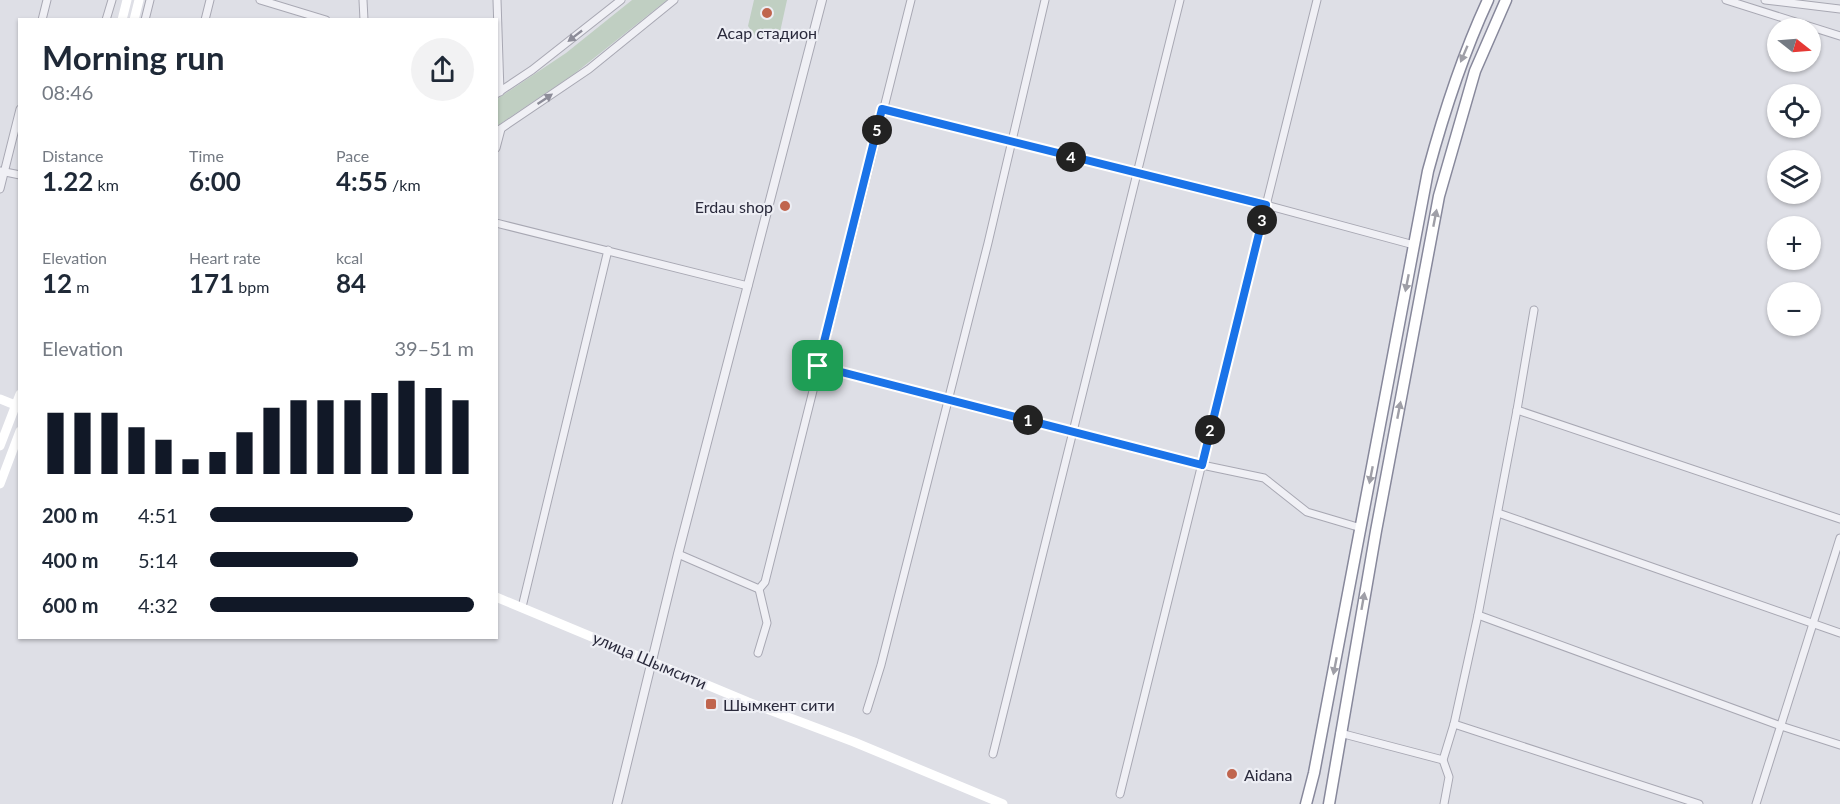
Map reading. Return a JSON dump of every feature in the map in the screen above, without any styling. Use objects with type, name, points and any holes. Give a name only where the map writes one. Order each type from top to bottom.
[{"type":"highway","points":[[1306,804],[1312,787],[1428,171],[1461,61],[1488,0]]},
{"type":"highway","points":[[1329,804],[1376,531],[1439,196],[1475,71],[1506,0]]},
{"type":"main road","points":[[122,18],[127,0]]},
{"type":"main road","points":[[134,18],[139,0]]},
{"type":"main road","points":[[0,399],[18,406],[0,446]]},
{"type":"main road","points":[[0,484],[18,436]]},
{"type":"main road","name":"улица Шымсити","points":[[498,598],[652,660],[748,702],[854,742],[1003,804]]},
{"type":"street","points":[[42,18],[47,0]]},
{"type":"street","points":[[106,18],[111,0]]},
{"type":"street","points":[[146,18],[150,0]]},
{"type":"street","points":[[206,18],[210,0]]},
{"type":"street","points":[[260,0],[319,18]]},
{"type":"street","points":[[363,0],[364,18]]},
{"type":"street","points":[[497,0],[498,18]]},
{"type":"street","points":[[498,93],[532,70],[621,0]]},
{"type":"street","points":[[499,131],[589,69],[674,0]]},
{"type":"street","points":[[617,804],[678,554],[822,0]]},
{"type":"street","points":[[759,589],[765,582],[911,0]]},
{"type":"street","points":[[867,710],[881,665],[1045,0]]},
{"type":"street","points":[[993,754],[1180,0]]},
{"type":"street","points":[[1120,794],[1317,0]]},
{"type":"street","points":[[1725,0],[1840,36]]},
{"type":"street","points":[[1765,0],[1840,9]]},
{"type":"street","points":[[498,22],[498,93]]},
{"type":"street","points":[[882,109],[1266,205],[1414,245]]},
{"type":"street","points":[[0,189],[2,171],[18,116]]},
{"type":"street","points":[[2,171],[18,175]]},
{"type":"street","points":[[498,223],[748,286]]},
{"type":"street","points":[[522,607],[608,250]]},
{"type":"street","points":[[1444,804],[1449,777],[1443,760],[1454,724],[1478,615],[1534,310]]},
{"type":"street","points":[[818,366],[1202,465],[1263,478],[1307,512],[1361,528]]},
{"type":"street","points":[[1517,410],[1840,519]]},
{"type":"street","points":[[1498,513],[1840,633]]},
{"type":"street","points":[[1756,804],[1840,538]]},
{"type":"street","points":[[678,554],[759,589]]},
{"type":"street","points":[[758,653],[767,623],[759,589]]},
{"type":"street","points":[[1478,615],[1781,726],[1840,745]]},
{"type":"street","points":[[1454,724],[1699,804]]},
{"type":"street","points":[[1340,733],[1443,760]]},
{"type":"green space","points":[[632,0],[667,0],[574,74],[498,125],[498,98],[566,53]]},
{"type":"green space","name":"Асар стадион","points":[[754,0],[787,0],[780,32],[770,39],[755,36],[748,26]]},
{"type":"place","name":"Асар стадион","points":[[767,13]]},
{"type":"place","name":"Erdau shop","points":[[785,206]]},
{"type":"place","name":"Шымкент сити","points":[[711,704]]},
{"type":"place","name":"Aidana","points":[[1232,774]]},
{"type":"route","points":[[882,109],[1266,205],[1202,465],[818,366],[882,109]]}]
